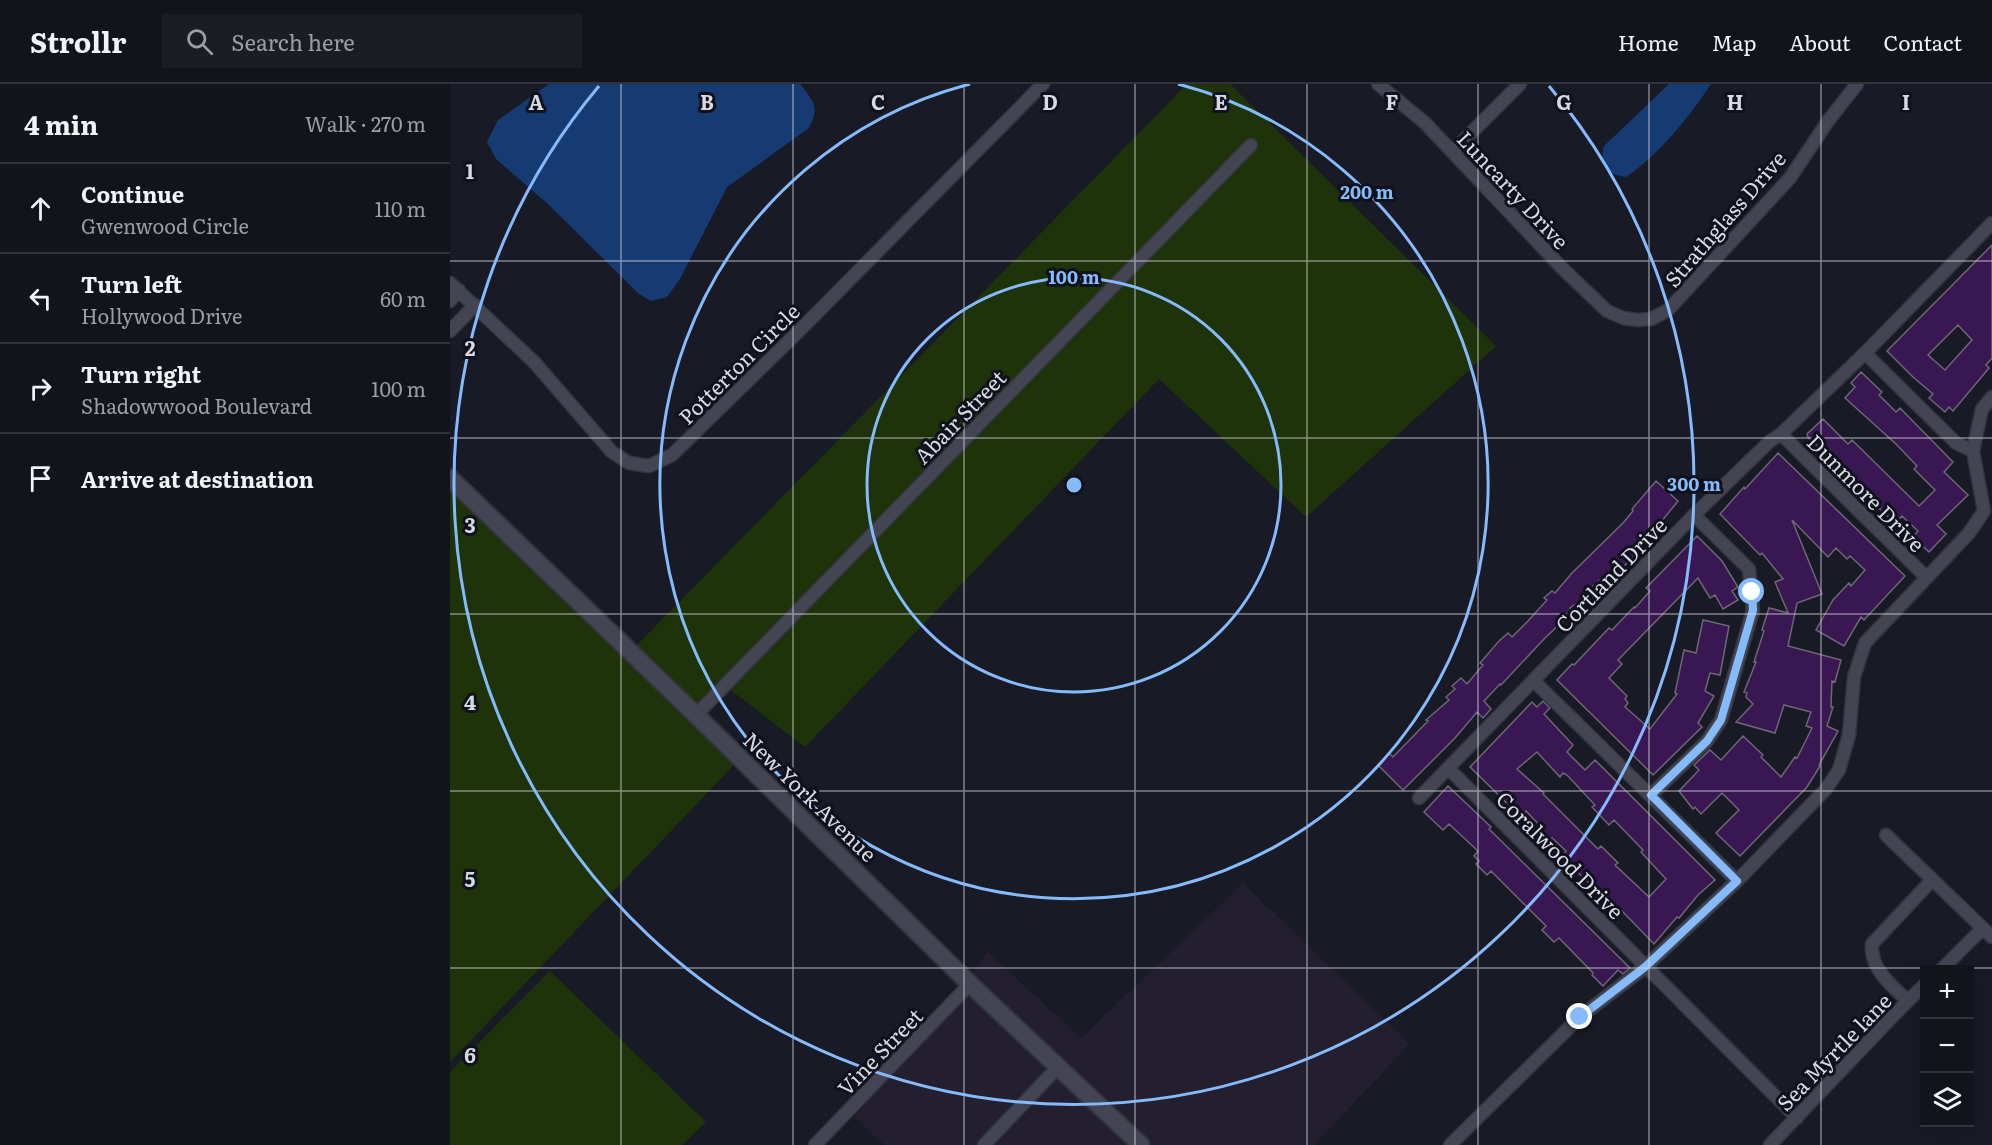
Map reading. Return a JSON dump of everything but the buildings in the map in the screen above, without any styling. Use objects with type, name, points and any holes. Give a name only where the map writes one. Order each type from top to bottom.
[{"type":"street","name":"Potterton Circle","points":[[455,286],[534,362],[612,452],[629,463],[649,466],[672,455],[808,322],[1043,84]]},
{"type":"street","name":"Luncarty Drive","points":[[1378,84],[1425,123],[1561,267],[1607,311],[1623,318]]},
{"type":"street","points":[[1452,152],[1520,84]]},
{"type":"street","name":"Strathglass Drive","points":[[1623,318],[1651,319],[1668,310],[1790,177],[1828,121],[1857,84]]},
{"type":"street","name":"Abair Street","points":[[696,715],[1251,145]]},
{"type":"street","name":"Cortland Drive","points":[[1419,798],[1694,515],[1865,353],[1989,226]]},
{"type":"street","points":[[450,301],[455,286]]},
{"type":"street","points":[[450,331],[475,305]]},
{"type":"street","points":[[1865,353],[1956,443],[1973,451]]},
{"type":"street","points":[[1450,1145],[1580,1017],[1645,967],[1737,881],[1826,789],[1839,770],[1849,735],[1854,677],[1865,642],[1988,512],[1973,451],[1982,409],[1992,397]]},
{"type":"street","name":"Dunmore Drive","points":[[1781,434],[1926,577]]},
{"type":"street","name":"New York Avenue","points":[[450,478],[970,984],[1141,1145]]},
{"type":"street","points":[[1651,795],[1707,741],[1721,720],[1753,610],[1749,569],[1694,515]]},
{"type":"street","points":[[1534,681],[1737,881]]},
{"type":"street","name":"Coralwood Drive","points":[[1449,769],[1797,1118]]},
{"type":"street","points":[[1886,836],[1988,933],[1946,965]]},
{"type":"street","points":[[1908,1001],[1885,979],[1876,966],[1871,955],[1872,944],[1932,880]]},
{"type":"street","name":"Vine Street","points":[[815,1145],[970,984]]},
{"type":"street","name":"Sea Myrtle lane","points":[[1770,1145],[1920,989]]},
{"type":"street","points":[[984,1145],[1058,1067]]},
{"type":"shaded area","points":[[1243,883],[1410,1044],[1314,1145],[1153,1145],[971,973],[988,952],[1081,1038]]},
{"type":"shaded area","points":[[961,986],[1129,1145],[884,1145],[854,1117]]},
{"type":"green space","points":[[1187,84],[1230,84],[1496,346],[1306,517],[1159,379],[805,747],[728,688],[706,714],[634,644],[638,644]]},
{"type":"green space","points":[[450,489],[735,764],[450,1062]]},
{"type":"green space","points":[[550,971],[706,1122],[682,1145],[450,1145],[450,1072]]},
{"type":"water","points":[[549,84],[800,84],[812,100],[815,109],[809,128],[727,187],[680,279],[667,297],[651,301],[639,294],[548,204],[496,159],[487,142],[498,120]]},
{"type":"water","points":[[1669,84],[1711,84],[1673,135],[1650,158],[1626,177],[1613,174],[1603,164],[1604,146]]},
{"type":"route","points":[[1580,1017],[1645,967],[1737,881],[1651,795],[1707,741],[1721,720],[1753,610],[1752,592]]}]
